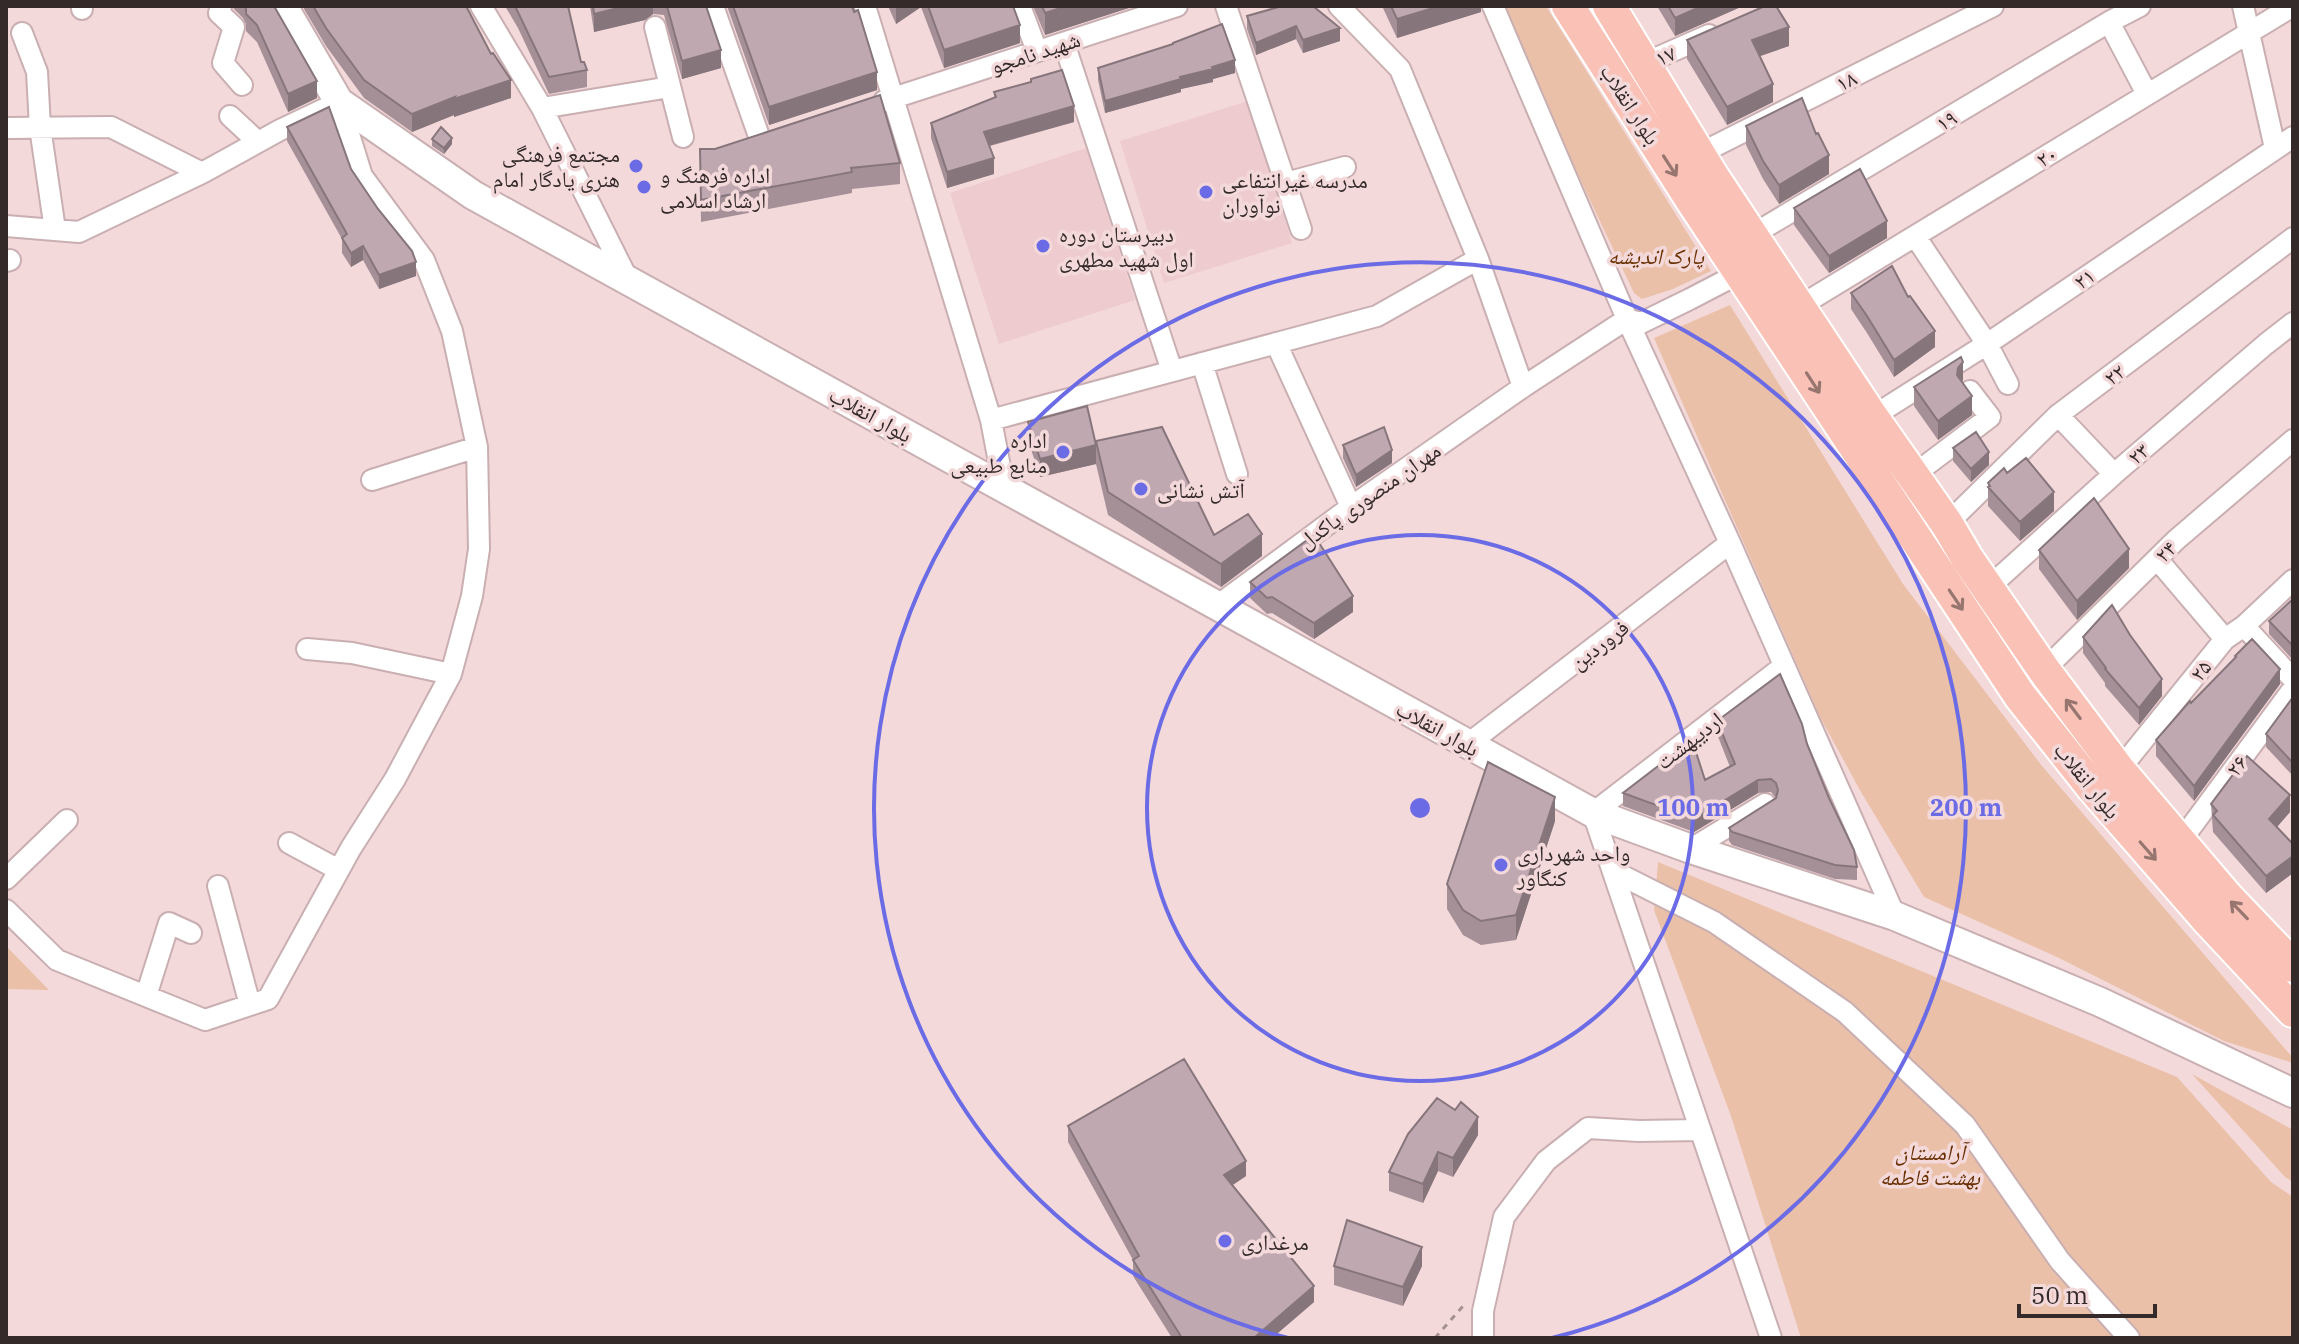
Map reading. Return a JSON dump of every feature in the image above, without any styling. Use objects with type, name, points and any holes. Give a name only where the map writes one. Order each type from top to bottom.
[{"type":"main road","name":"بلوار انقلاب","points":[[1568,6],[1752,255],[1800,306],[2044,670],[2119,770],[2227,897],[2293,966]]},
{"type":"main road","name":"بلوار انقلاب","points":[[1609,6],[1699,154],[1752,255],[2020,696],[2093,788],[2207,919],[2293,1011]]},
{"type":"street","points":[[221,6],[219,13],[234,27],[223,63],[242,85]]},
{"type":"street","name":"بلوار انقلاب","points":[[281,6],[339,102],[473,195],[1593,813],[1691,849],[1895,916],[2100,1002],[2291,1090]]},
{"type":"street","points":[[481,6],[542,108],[628,280]]},
{"type":"street","points":[[713,6],[761,141]]},
{"type":"street","points":[[865,6],[991,420],[1004,488]]},
{"type":"street","points":[[1020,6],[1037,51]]},
{"type":"street","name":"شهید نامجو","points":[[864,108],[1177,6]]},
{"type":"street","points":[[1226,6],[1301,229]]},
{"type":"street","points":[[1339,6],[1400,69],[1478,259],[1523,387]]},
{"type":"street","points":[[1493,6],[1627,319],[1895,916]]},
{"type":"street","name":"۱۸","points":[[1699,154],[1953,16],[1993,6]]},
{"type":"street","name":"۱۹","points":[[1752,255],[2109,22],[2140,6]]},
{"type":"street","points":[[2243,6],[2247,33],[2284,142]]},
{"type":"street","name":"۲۰","points":[[1800,306],[2293,6]]},
{"type":"street","points":[[2109,22],[2147,94]]},
{"type":"street","points":[[655,27],[683,137]]},
{"type":"street","name":"۱۷","points":[[1643,64],[1722,29]]},
{"type":"street","points":[[22,33],[37,72],[40,127],[55,230]]},
{"type":"street","points":[[1064,43],[1172,371]]},
{"type":"street","points":[[542,108],[670,87]]},
{"type":"street","points":[[6,226],[79,232],[339,102],[362,176],[424,260],[452,331],[477,447],[479,549],[472,596],[451,674],[395,779],[351,848],[268,999],[205,1020],[57,960],[6,910]]},
{"type":"street","points":[[230,116],[258,142]]},
{"type":"street","points":[[6,128],[111,127],[202,173]]},
{"type":"street","name":"۲۱","points":[[1872,417],[1987,344],[2284,142]]},
{"type":"street","points":[[1286,183],[1345,167]]},
{"type":"street","points":[[1915,236],[1987,344],[2008,384]]},
{"type":"street","name":"۲۲","points":[[1947,524],[2058,415],[2293,238]]},
{"type":"street","name":"مهران منصوری پاکدل","points":[[1217,606],[1351,507],[1523,387],[1627,319],[1641,323],[1752,255]]},
{"type":"street","points":[[991,420],[1377,316],[1478,259]]},
{"type":"street","name":"۲۳","points":[[1988,588],[2114,474],[2293,323]]},
{"type":"street","points":[[1276,343],[1351,507]]},
{"type":"street","points":[[1202,363],[1237,474]]},
{"type":"street","points":[[1912,476],[1990,417],[1970,391]]},
{"type":"street","points":[[2058,415],[2114,474]]},
{"type":"street","name":"۲۴","points":[[2044,670],[2157,559],[2293,440]]},
{"type":"street","points":[[372,480],[477,447]]},
{"type":"street","name":"فروردین","points":[[1468,744],[1730,543]]},
{"type":"street","points":[[2157,559],[2225,639]]},
{"type":"street","name":"۲۵","points":[[2119,770],[2225,639],[2244,626],[2293,580]]},
{"type":"street","points":[[2244,626],[2293,679]]},
{"type":"street","points":[[307,649],[352,653],[451,674]]},
{"type":"street","name":"اردیبهشت","points":[[1593,813],[1784,666]]},
{"type":"street","name":"۲۶","points":[[2180,842],[2293,689]]},
{"type":"street","points":[[1691,849],[1765,804]]},
{"type":"street","points":[[1593,813],[1771,1338]]},
{"type":"street","points":[[6,879],[67,820]]},
{"type":"street","points":[[289,843],[339,870]]},
{"type":"street","points":[[1613,871],[1714,922],[1845,1012],[1965,1125],[2060,1261],[2129,1338]]},
{"type":"street","points":[[218,886],[250,1005]]},
{"type":"street","points":[[146,996],[169,923],[191,933]]},
{"type":"street","points":[[1483,1338],[1483,1311],[1504,1217],[1546,1161],[1588,1128],[1700,1130]]},
{"type":"shaded area","name":"مدرسه غیرانتفاعی نوآوران","points":[[1248,101],[1292,243],[1164,283],[1120,141]]},
{"type":"shaded area","name":"دبیرستان دوره اول شهید مطهری","points":[[1086,148],[1135,300],[999,344],[950,193]]},
{"type":"green space","name":"پارک اندیشه","points":[[1503,6],[1546,6],[1711,271],[1642,299],[1634,293],[1527,67]]},
{"type":"green space","name":"پارک اندیشه","points":[[1730,305],[1903,584],[2042,766],[2293,1058],[2293,1063],[2224,1041],[2059,958],[1924,897],[1820,717],[1654,338]]},
{"type":"green space","name":"آرامستان بهشت فاطمه","points":[[1658,862],[2177,1077],[2271,1182],[2293,1197],[2293,1338],[1801,1338],[1731,1116],[1654,910]]},
{"type":"green space","points":[[6,946],[49,990],[6,989]]},
{"type":"green space","points":[[2192,1074],[2293,1130],[2293,1182],[2285,1177]]},
{"type":"building","points":[[246,6],[274,6],[317,81],[288,94],[257,25],[246,14]]},
{"type":"building","points":[[313,6],[466,6],[491,54],[511,80],[412,114],[364,80]]},
{"type":"building","points":[[515,6],[568,6],[581,62],[587,70],[549,77]]},
{"type":"building","points":[[593,6],[626,6],[594,14]]},
{"type":"building","points":[[667,6],[706,6],[721,50],[682,61]]},
{"type":"building","points":[[733,6],[852,6],[854,12],[858,10],[877,72],[769,107]]},
{"type":"building","points":[[928,6],[1013,6],[1020,25],[944,50]]},
{"type":"building","points":[[1042,6],[1067,6],[1045,13]]},
{"type":"building","points":[[1282,6],[1313,6],[1340,28],[1303,40],[1296,26],[1256,43],[1247,16]]},
{"type":"building","points":[[1391,6],[1440,6],[1397,19]]},
{"type":"building","points":[[1668,6],[1702,6],[1675,18]]},
{"type":"building","points":[[1765,6],[1776,6],[1789,27],[1752,40],[1773,84],[1727,107],[1687,40]]},
{"type":"building","points":[[1222,24],[1235,60],[1105,101],[1098,68],[1173,44]]},
{"type":"building","points":[[1062,70],[1074,106],[984,132],[994,158],[947,172],[931,123],[996,97],[994,92]]},
{"type":"building","points":[[880,95],[900,163],[851,168],[852,172],[701,200],[700,149],[715,149]]},
{"type":"building","points":[[1802,98],[1816,134],[1829,155],[1779,185],[1746,126]]},
{"type":"building","points":[[329,107],[351,169],[412,251],[416,262],[379,275],[363,246],[351,253],[342,238],[347,234],[287,127]]},
{"type":"building","points":[[441,127],[452,138],[444,148],[432,139]]},
{"type":"building","points":[[1860,169],[1887,221],[1829,256],[1794,208]]},
{"type":"building","points":[[1892,266],[1908,297],[1935,331],[1894,360],[1851,293]]},
{"type":"building","points":[[1961,357],[1963,362],[1957,375],[1972,396],[1938,421],[1914,387]]},
{"type":"building","points":[[1087,406],[1096,445],[1040,459],[1028,422]]},
{"type":"building","points":[[1162,427],[1214,535],[1248,514],[1262,534],[1221,564],[1108,492],[1096,441]]},
{"type":"building","points":[[1384,427],[1392,450],[1356,475],[1343,445]]},
{"type":"building","points":[[1976,432],[1989,452],[1971,469],[1953,448]]},
{"type":"building","points":[[2026,458],[2054,492],[2020,522],[1988,487],[1988,483],[2004,468],[2007,473]]},
{"type":"building","points":[[2094,498],[2129,549],[2077,601],[2039,550]]},
{"type":"building","points":[[1314,535],[1353,596],[1314,623],[1272,597],[1267,598],[1250,582]]},
{"type":"building","points":[[2293,599],[2293,646],[2269,621]]},
{"type":"building","points":[[2112,605],[2162,679],[2139,708],[2105,669],[2083,637]]},
{"type":"building","points":[[2252,639],[2280,669],[2194,786],[2156,740]]},
{"type":"building","points":[[1780,674],[1829,798],[1854,850],[1857,867],[1835,865],[1732,832],[1729,828],[1776,798],[1778,790],[1771,779],[1758,780],[1694,819],[1623,793],[1692,740],[1705,780],[1735,764],[1717,721]]},
{"type":"building","points":[[2293,697],[2293,763],[2266,734]]},
{"type":"building","points":[[2247,756],[2290,795],[2269,819],[2293,844],[2293,856],[2266,876],[2213,815],[2217,811],[2211,804]]},
{"type":"building","name":"واحد شهرداری کنگاور","points":[[1488,762],[1555,797],[1516,915],[1481,921],[1463,910],[1447,884]]},
{"type":"building","points":[[1184,1059],[1246,1161],[1224,1175],[1314,1286],[1254,1338],[1182,1338],[1133,1260],[1139,1256],[1068,1126]]},
{"type":"building","points":[[1437,1098],[1455,1110],[1461,1102],[1478,1117],[1453,1158],[1438,1152],[1423,1184],[1389,1172],[1408,1134]]},
{"type":"building","points":[[1347,1220],[1422,1247],[1403,1287],[1334,1266]]},
{"type":"place","name":"مجتمع فرهنگی هنری یادگار امام","points":[[636,166]]},
{"type":"place","name":"اداره فرهنگ و ارشاد اسلامی","points":[[644,187]]},
{"type":"place","name":"مدرسه غیرانتفاعی نوآوران","points":[[1206,192]]},
{"type":"place","name":"دبیرستان دوره اول شهید مطهری","points":[[1043,246]]},
{"type":"place","name":"اداره منابع طبیعی","points":[[1063,452]]},
{"type":"place","name":"آتش نشانی","points":[[1141,489]]},
{"type":"place","name":"واحد شهرداری کنگاور","points":[[1501,865]]},
{"type":"place","name":"مرغداری","points":[[1225,1241]]}]
